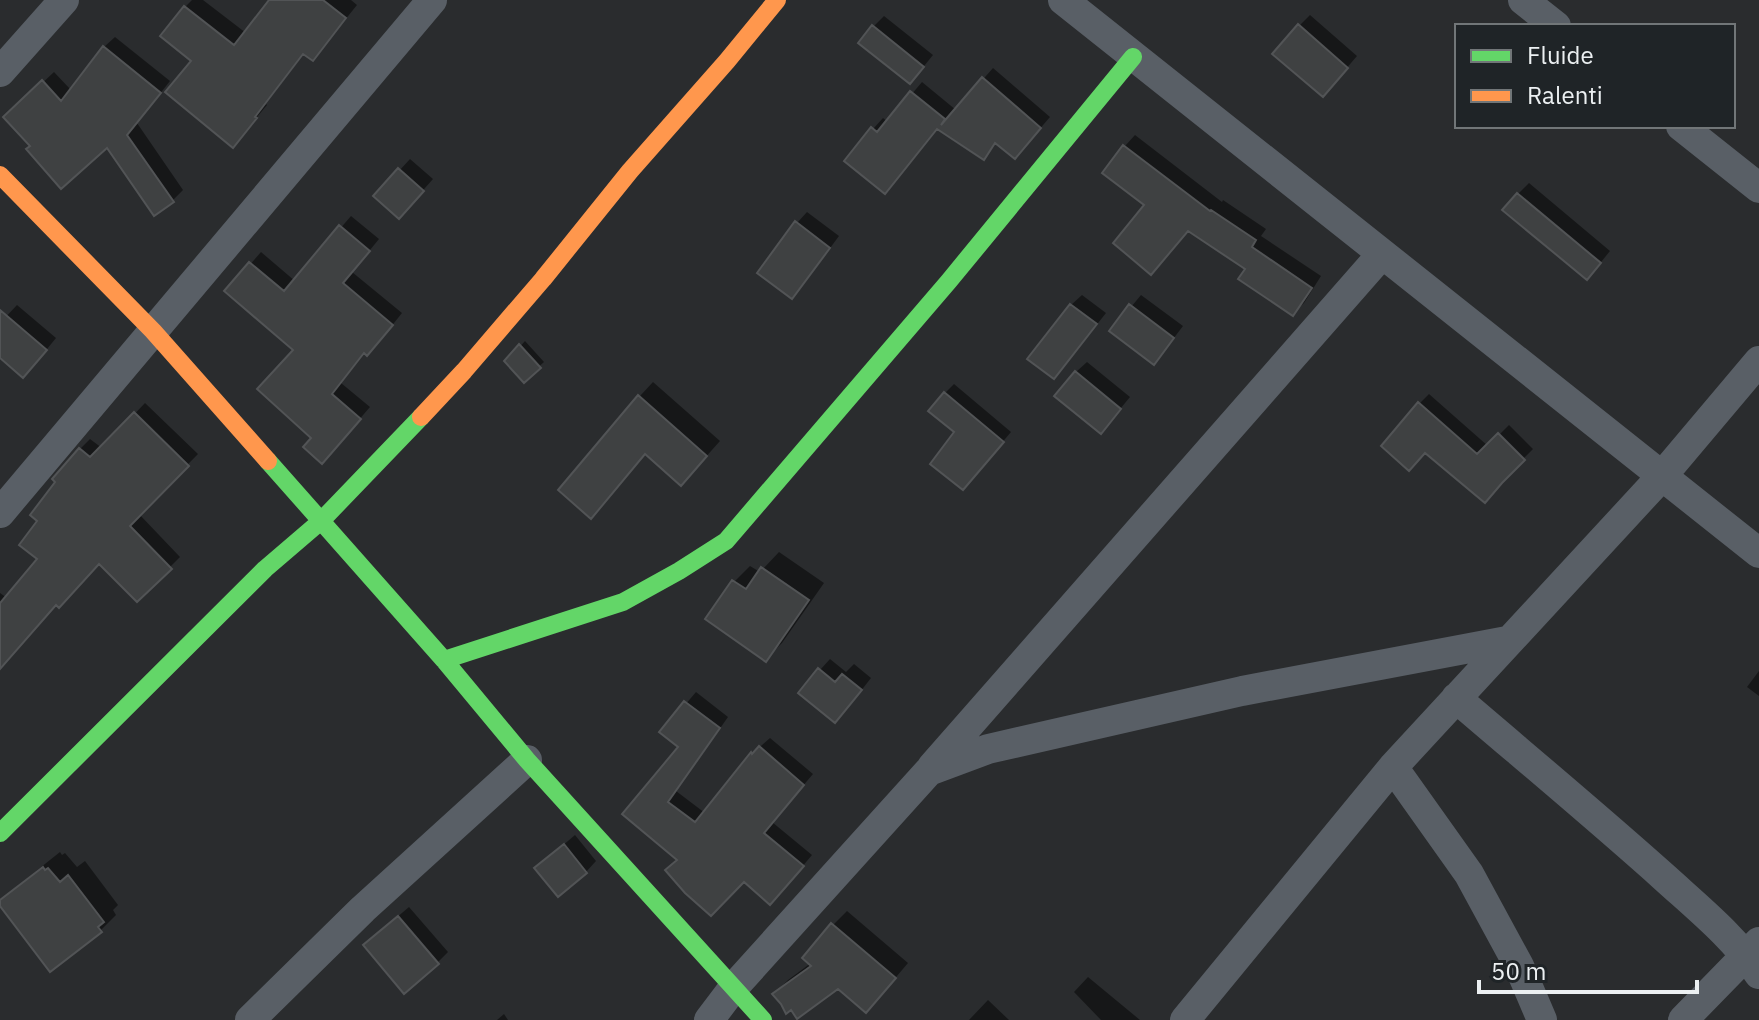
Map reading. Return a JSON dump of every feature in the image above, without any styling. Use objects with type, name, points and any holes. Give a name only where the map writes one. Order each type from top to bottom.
[{"type":"street","points":[[0,72],[64,0]]},
{"type":"street","points":[[0,513],[432,0]]},
{"type":"street","points":[[0,833],[265,569],[321,521],[464,371],[777,0]]},
{"type":"street","points":[[1063,0],[1759,553]]},
{"type":"street","points":[[1523,0],[1553,24]]},
{"type":"street","points":[[444,660],[623,602],[726,541],[949,281],[1133,57]]},
{"type":"street","points":[[1684,128],[1759,188]]},
{"type":"street","points":[[0,175],[153,331],[444,660],[527,760],[763,1020]]},
{"type":"street","points":[[709,1020],[734,987],[929,771],[1382,254]]},
{"type":"street","points":[[1185,1020],[1393,767],[1662,476],[1759,361]]},
{"type":"street","points":[[929,771],[988,749],[1242,691],[1507,641]]},
{"type":"street","points":[[1456,698],[1755,957],[1683,1020]]},
{"type":"street","points":[[250,1020],[363,909],[527,760]]},
{"type":"street","points":[[1393,767],[1469,874],[1519,966],[1542,1020]]},
{"type":"building","points":[[269,0],[323,0],[346,18],[313,61],[303,54],[233,148],[165,92],[191,61],[160,36],[184,6],[234,45]]},
{"type":"building","points":[[1298,24],[1348,68],[1323,97],[1272,54]]},
{"type":"building","points":[[872,25],[924,67],[910,84],[858,43]]},
{"type":"building","points":[[103,46],[161,93],[127,135],[174,202],[154,216],[107,148],[61,189],[26,149],[30,146],[3,117],[42,80],[61,101]]},
{"type":"building","points":[[982,77],[1041,128],[1015,159],[995,143],[984,160],[937,129],[885,194],[844,161],[871,127],[877,132],[910,91],[945,119],[941,125]]},
{"type":"building","points":[[1123,145],[1210,211],[1256,240],[1252,247],[1312,288],[1293,316],[1238,279],[1245,269],[1188,231],[1151,275],[1113,243],[1144,205],[1102,173]]},
{"type":"building","points":[[398,168],[424,191],[399,219],[373,196]]},
{"type":"building","points":[[1517,193],[1601,263],[1587,280],[1502,210]]},
{"type":"building","points":[[795,221],[830,248],[792,299],[757,273]]},
{"type":"building","points":[[339,225],[370,251],[343,283],[393,325],[367,356],[364,353],[332,394],[361,419],[322,464],[303,447],[311,438],[257,389],[293,350],[224,291],[249,262],[284,291]]},
{"type":"building","points":[[1070,304],[1097,324],[1054,379],[1027,359]]},
{"type":"building","points":[[1129,304],[1174,338],[1154,365],[1109,331]]},
{"type":"building","points":[[0,310],[47,350],[23,378],[0,358]]},
{"type":"building","points":[[519,344],[541,368],[524,383],[504,361]]},
{"type":"building","points":[[1075,371],[1121,409],[1101,434],[1054,396]]},
{"type":"building","points":[[944,392],[1004,442],[963,490],[930,464],[954,432],[928,411]]},
{"type":"building","points":[[638,395],[707,456],[681,486],[645,454],[591,519],[558,490]]},
{"type":"building","points":[[1418,402],[1477,454],[1498,433],[1525,460],[1485,503],[1425,453],[1409,471],[1381,446]]},
{"type":"building","points":[[134,412],[189,466],[130,526],[172,569],[137,602],[99,564],[59,608],[56,605],[0,669],[0,603],[37,559],[19,545],[37,521],[30,515],[55,482],[52,479],[79,448],[90,457]]},
{"type":"building","points":[[761,567],[809,600],[766,662],[705,619],[732,580],[746,589]]},
{"type":"building","points":[[818,668],[835,682],[842,674],[862,690],[835,723],[798,693]]},
{"type":"building","points":[[684,701],[720,728],[668,802],[695,822],[759,746],[804,785],[764,833],[804,866],[770,905],[744,882],[711,916],[665,870],[677,860],[622,814],[678,747],[659,732]]},
{"type":"building","points":[[564,844],[587,873],[558,897],[534,868]]},
{"type":"building","points":[[43,867],[45,870],[48,868],[60,882],[68,875],[104,922],[98,927],[102,932],[50,972],[0,906],[0,900]]},
{"type":"building","points":[[398,916],[439,964],[404,994],[363,945]]},
{"type":"building","points":[[831,923],[896,978],[866,1013],[838,989],[797,1019],[791,1010],[786,1014],[772,994],[811,966],[802,958]]},
{"type":"traffic: fast","points":[[444,660],[623,602],[726,541],[949,281],[1133,57]]},
{"type":"traffic: fast","points":[[0,833],[265,569],[321,521],[421,417]]},
{"type":"traffic: fast","points":[[268,461],[444,660],[527,760],[763,1020]]},
{"type":"traffic: slow","points":[[421,417],[543,279],[630,171],[777,0]]},
{"type":"traffic: slow","points":[[0,175],[153,331],[268,461]]}]
